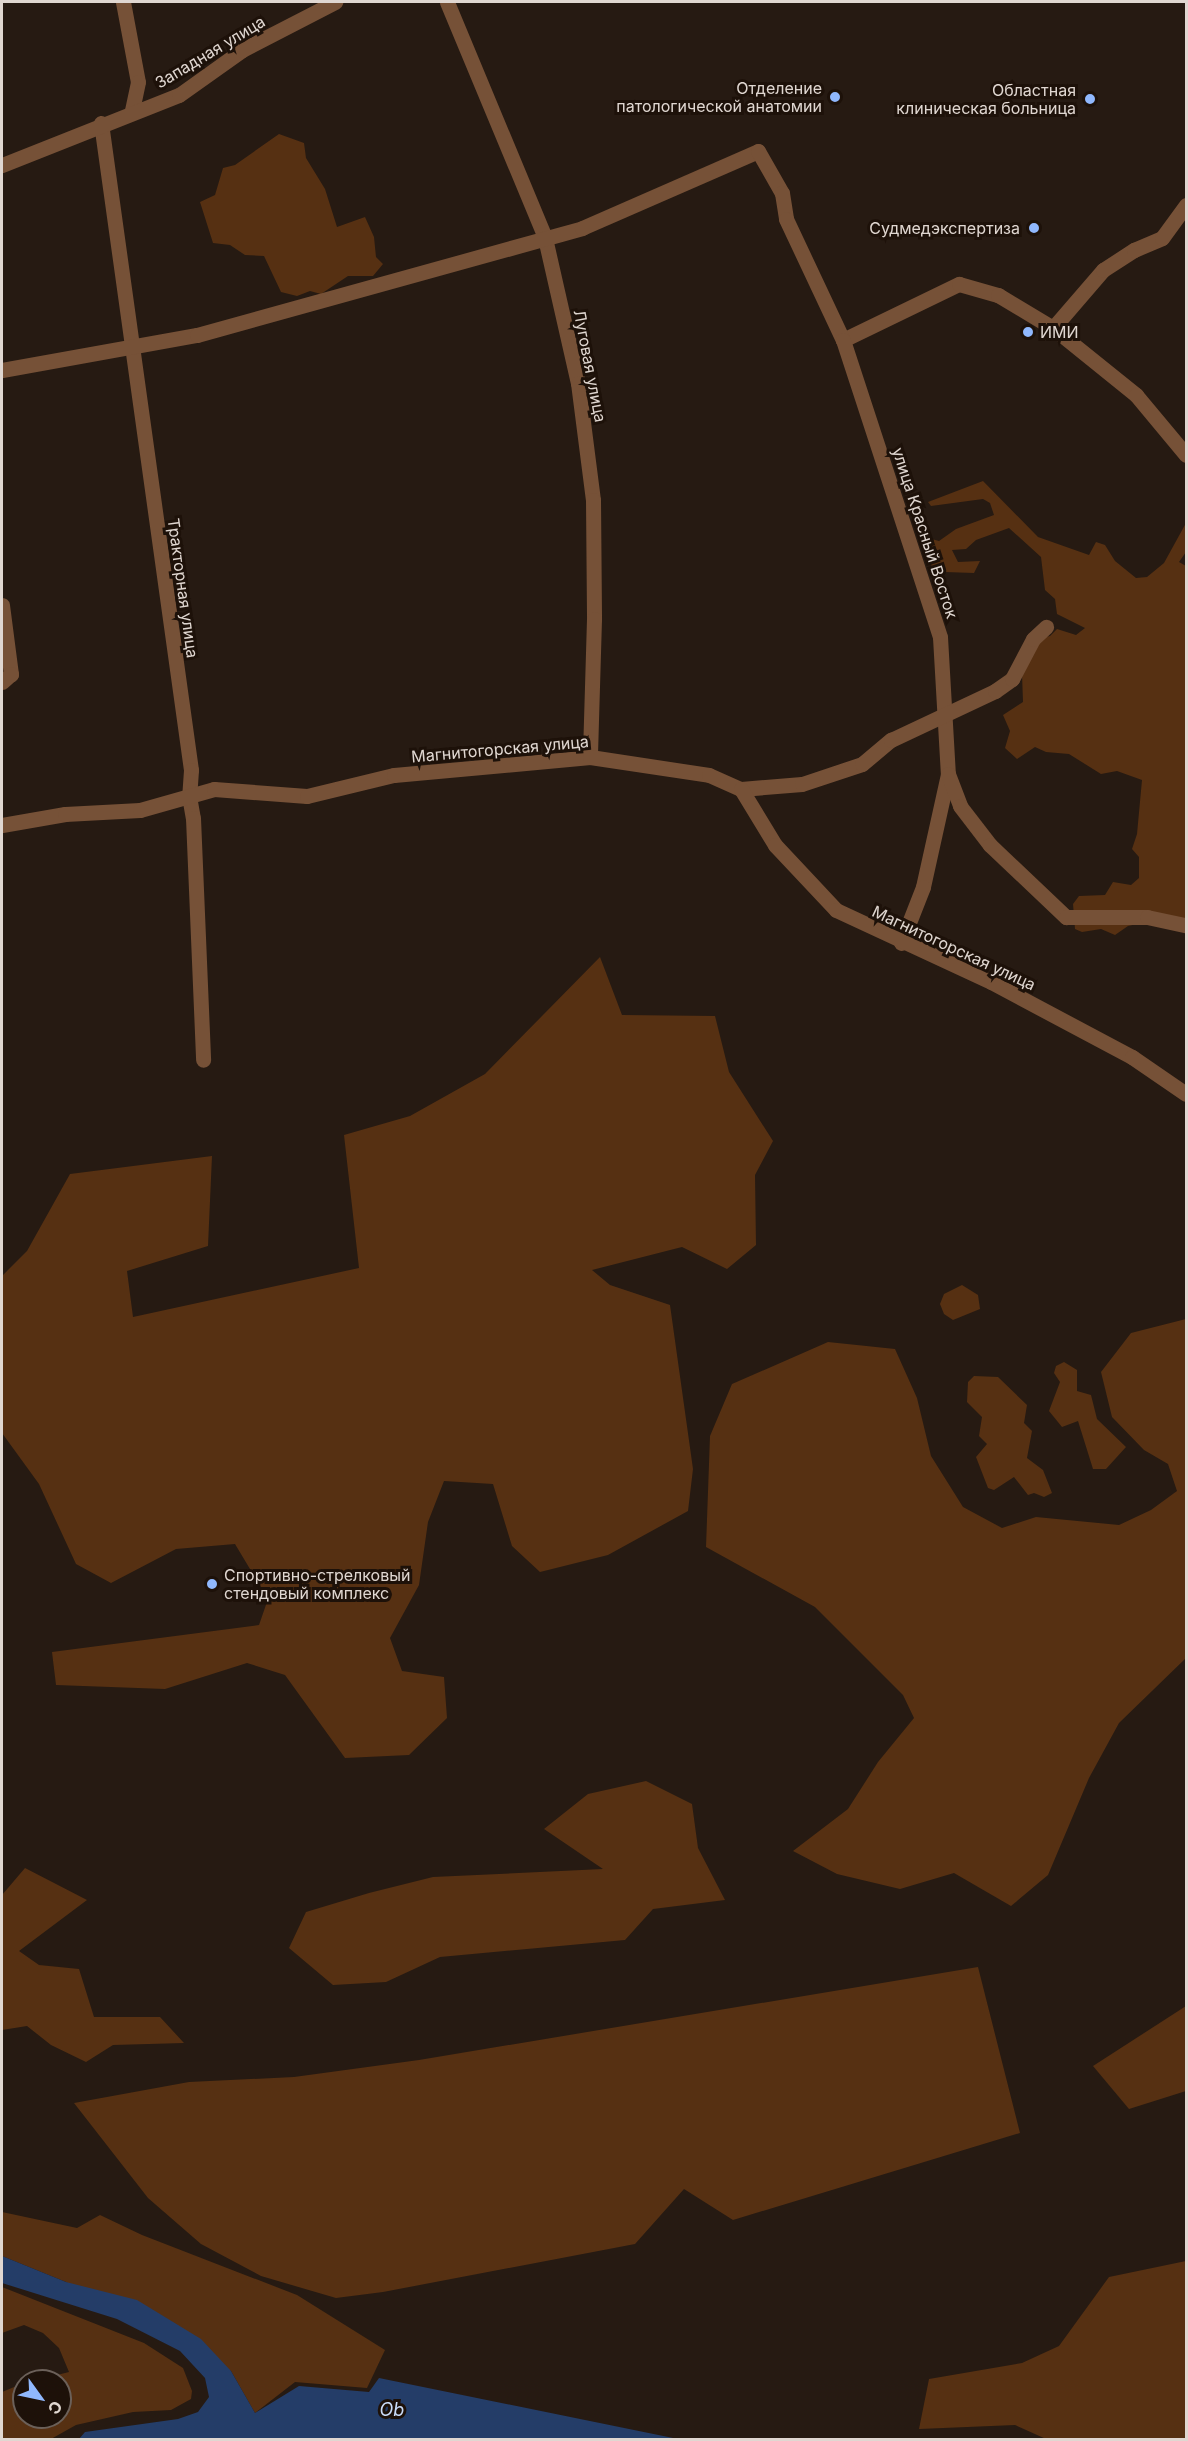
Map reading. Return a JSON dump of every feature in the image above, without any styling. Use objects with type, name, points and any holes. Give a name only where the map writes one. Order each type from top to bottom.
[{"type":"street","points":[[123,2],[138,82],[132,111]]},
{"type":"street","name":"Западная улица","points":[[2,165],[101,123],[179,95],[242,50],[335,2]]},
{"type":"street","name":"Луговая улица","points":[[447,2],[545,238],[578,383],[593,500],[594,619],[590,757]]},
{"type":"street","name":"Тракторная улица","points":[[101,123],[130,350],[191,770],[189,796],[193,818],[202,1060]]},
{"type":"street","name":"улица Красный Восток","points":[[545,238],[582,228],[758,151],[782,193],[786,219],[843,340],[940,637],[948,774],[924,887],[901,943]]},
{"type":"street","points":[[1053,328],[1104,270],[1134,250],[1162,238],[1186,205]]},
{"type":"street","points":[[2,370],[130,350],[197,335],[545,238]]},
{"type":"street","points":[[843,340],[959,284],[998,295],[1053,328],[1136,395],[1186,455]]},
{"type":"street","points":[[2,605],[11,674],[2,682]]},
{"type":"street","points":[[741,789],[802,784],[834,776],[862,764],[891,740],[994,691],[1011,679],[1033,639],[1046,627]]},
{"type":"street","name":"Магнитогорская улица","points":[[2,825],[65,814],[140,810],[214,789],[307,796],[394,776],[590,757],[709,775],[741,789],[776,845],[806,881],[836,910],[901,943],[991,982],[1132,1058],[1186,1094]]},
{"type":"street","points":[[948,774],[960,806],[990,845],[1066,917],[1147,917],[1186,925]]},
{"type":"shaded area","points":[[279,134],[304,143],[306,158],[325,189],[337,227],[365,217],[374,237],[376,257],[383,264],[373,276],[348,276],[321,294],[310,291],[297,296],[281,292],[264,256],[245,255],[230,245],[213,243],[200,202],[215,195],[223,168],[235,165]]},
{"type":"shaded area","points":[[983,481],[1038,537],[1089,555],[1096,542],[1105,545],[1115,561],[1136,578],[1147,577],[1164,563],[1186,523],[1186,552],[1179,562],[1186,566],[1186,928],[1142,923],[1128,926],[1115,935],[1101,929],[1082,932],[1075,929],[1073,904],[1079,896],[1105,895],[1113,882],[1131,885],[1139,878],[1139,857],[1132,849],[1137,834],[1142,780],[1117,771],[1101,774],[1069,754],[1046,752],[1035,747],[1017,759],[1005,748],[1010,731],[1003,715],[1023,702],[1022,674],[1041,638],[1050,636],[1057,629],[1076,635],[1085,628],[1057,614],[1055,599],[1045,590],[1041,557],[1009,528],[976,540],[966,549],[952,550],[958,562],[980,561],[974,573],[945,572],[938,580],[933,578],[928,538],[939,541],[956,529],[994,515],[990,503],[983,499],[931,506],[928,502]]},
{"type":"shaded area","points":[[600,957],[622,1015],[715,1016],[729,1072],[773,1141],[755,1175],[756,1245],[727,1269],[682,1247],[592,1270],[610,1285],[670,1305],[693,1469],[688,1511],[608,1555],[540,1572],[512,1546],[493,1484],[444,1481],[428,1522],[419,1585],[390,1638],[402,1671],[444,1677],[447,1718],[409,1755],[345,1758],[285,1675],[247,1663],[165,1689],[56,1685],[52,1652],[259,1625],[268,1599],[235,1544],[176,1549],[111,1583],[76,1564],[39,1484],[2,1433],[2,1276],[27,1251],[70,1174],[212,1156],[208,1246],[127,1271],[133,1317],[359,1268],[344,1135],[410,1116],[485,1074]]},
{"type":"shaded area","points":[[962,1285],[978,1295],[980,1309],[953,1320],[944,1314],[940,1304],[944,1294]]},
{"type":"shaded area","points":[[1186,1319],[1186,1658],[1119,1723],[1089,1778],[1048,1875],[1011,1906],[954,1873],[900,1889],[837,1874],[793,1851],[848,1809],[878,1762],[914,1718],[903,1695],[815,1607],[706,1547],[710,1436],[732,1384],[828,1342],[895,1349],[917,1398],[931,1456],[963,1507],[1002,1528],[1036,1517],[1119,1525],[1151,1510],[1177,1491],[1168,1464],[1144,1450],[1112,1417],[1101,1372],[1131,1333]]},
{"type":"shaded area","points":[[1064,1362],[1077,1370],[1077,1391],[1091,1395],[1097,1419],[1126,1447],[1106,1469],[1093,1469],[1078,1421],[1062,1427],[1049,1411],[1060,1382],[1054,1373],[1056,1366]]},
{"type":"shaded area","points":[[974,1376],[998,1377],[1027,1405],[1024,1423],[1032,1431],[1027,1458],[1043,1470],[1052,1493],[1044,1497],[1034,1493],[1028,1495],[1014,1477],[994,1490],[988,1488],[976,1457],[987,1444],[979,1436],[982,1417],[967,1402],[968,1382]]},
{"type":"shaded area","points":[[646,1781],[692,1804],[698,1848],[725,1900],[653,1909],[625,1940],[440,1957],[386,1982],[333,1985],[289,1948],[306,1912],[369,1893],[433,1877],[603,1869],[544,1829],[588,1794]]},
{"type":"shaded area","points":[[25,1868],[87,1900],[19,1951],[39,1965],[79,1969],[94,2017],[160,2017],[184,2043],[113,2045],[86,2062],[51,2045],[27,2026],[2,2030],[2,1895]]},
{"type":"shaded area","points":[[978,1967],[1020,2133],[733,2220],[684,2189],[635,2244],[383,2292],[336,2298],[261,2276],[201,2244],[148,2198],[74,2103],[189,2082],[294,2077],[419,2060]]},
{"type":"shaded area","points":[[1186,2006],[1186,2091],[1129,2109],[1093,2066]]},
{"type":"shaded area","points":[[2,2212],[77,2228],[100,2215],[142,2235],[297,2295],[385,2350],[367,2388],[295,2382],[255,2413],[231,2371],[66,2282],[2,2256]]},
{"type":"shaded area","points":[[1186,2261],[1186,2439],[1046,2439],[1015,2425],[919,2429],[929,2379],[1022,2363],[1059,2346],[1109,2277]]},
{"type":"shaded area","points":[[2,2287],[144,2343],[183,2368],[192,2391],[191,2399],[171,2410],[133,2412],[72,2427],[72,2369],[68,2369],[59,2348],[43,2333],[24,2325],[2,2333]]},
{"type":"shaded area","points":[[12,2388],[12,2429],[69,2429],[51,2439],[2,2439],[2,2392]]},
{"type":"water","name":"Ob","points":[[2,2256],[66,2282],[137,2300],[201,2339],[231,2371],[255,2413],[299,2386],[369,2392],[379,2378],[678,2439],[79,2439],[85,2432],[178,2419],[198,2412],[209,2397],[205,2378],[180,2351],[117,2319],[2,2283]]},
{"type":"place","name":"Отделение патологической анатомии","points":[[835,97]]},
{"type":"place","name":"Областная клиническая больница","points":[[1090,99]]},
{"type":"place","name":"Судмедэкспертиза","points":[[1034,228]]},
{"type":"place","name":"ИМИ","points":[[1028,332]]},
{"type":"place","name":"Спортивно-стрелковый стендовый комплекс","points":[[212,1584]]}]
